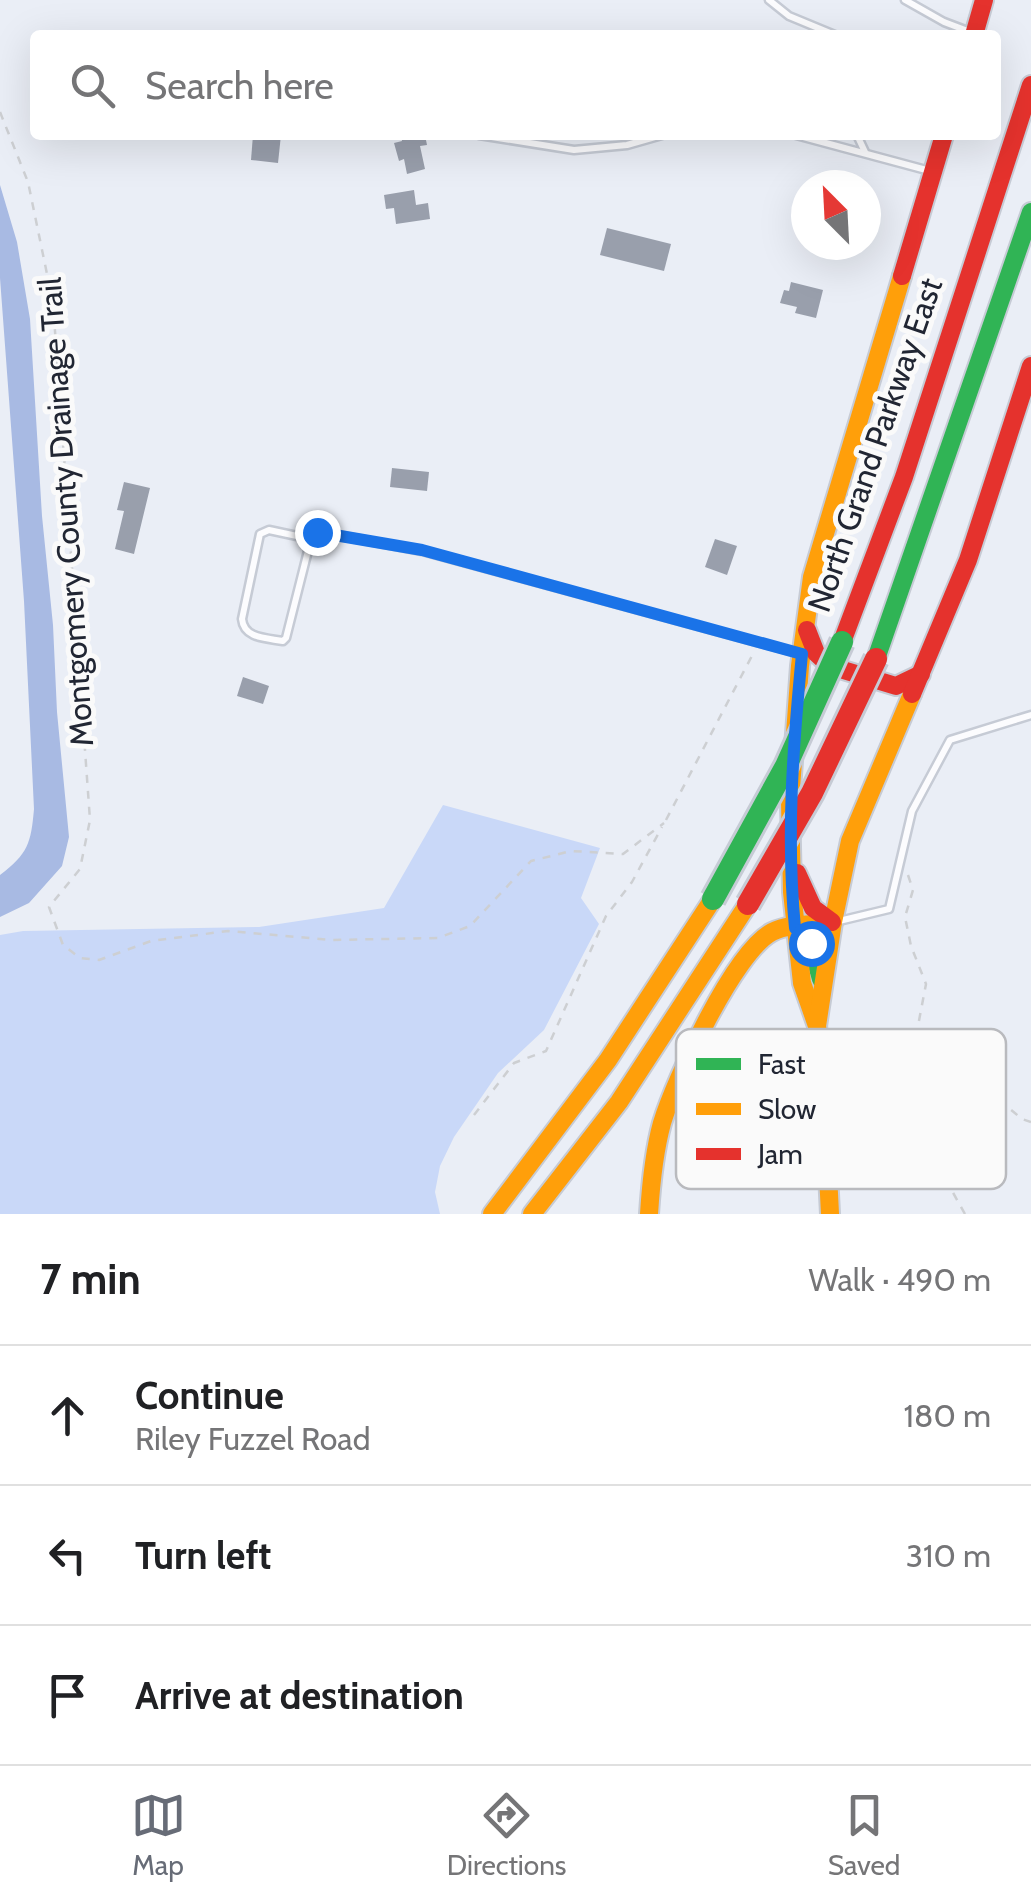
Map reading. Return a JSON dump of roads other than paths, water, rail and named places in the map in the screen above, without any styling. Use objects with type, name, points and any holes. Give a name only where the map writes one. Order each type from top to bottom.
[{"type":"main road","points":[[975,30],[984,0]]},
{"type":"main road","name":"North Grand Parkway East","points":[[492,1214],[541,1154],[644,1010],[713,899],[786,766],[842,642],[904,477],[1031,86]]},
{"type":"main road","name":"North Grand Parkway East","points":[[790,843],[793,742],[812,577],[943,140]]},
{"type":"main road","points":[[532,1214],[575,1165],[675,1022],[812,793],[876,658],[1031,212]]},
{"type":"main road","points":[[817,1029],[832,922],[850,841],[968,560],[1031,366]]},
{"type":"main road","points":[[805,624],[816,653],[830,666],[896,686],[922,674]]},
{"type":"main road","points":[[790,843],[810,907],[819,917],[832,922]]},
{"type":"main road","points":[[790,843],[804,1001],[817,1026]]},
{"type":"main road","points":[[704,1029],[754,944],[772,932],[832,922]]},
{"type":"main road","points":[[795,928],[811,943],[824,989]]},
{"type":"main road","points":[[649,1214],[651,1179],[666,1110],[676,1088]]},
{"type":"main road","points":[[829,1189],[830,1214]]},
{"type":"lane","points":[[769,0],[789,16],[823,30]]},
{"type":"lane","points":[[906,0],[964,30]]},
{"type":"lane","points":[[511,140],[574,150],[644,140]]},
{"type":"lane","points":[[814,140],[933,172]]},
{"type":"lane","points":[[860,140],[866,154]]},
{"type":"lane","points":[[312,538],[269,530],[260,534],[242,620],[249,634],[283,641],[286,638],[312,538],[321,532],[422,550],[802,654]]},
{"type":"lane","points":[[832,922],[889,909],[912,811],[950,740],[1031,715]]}]
